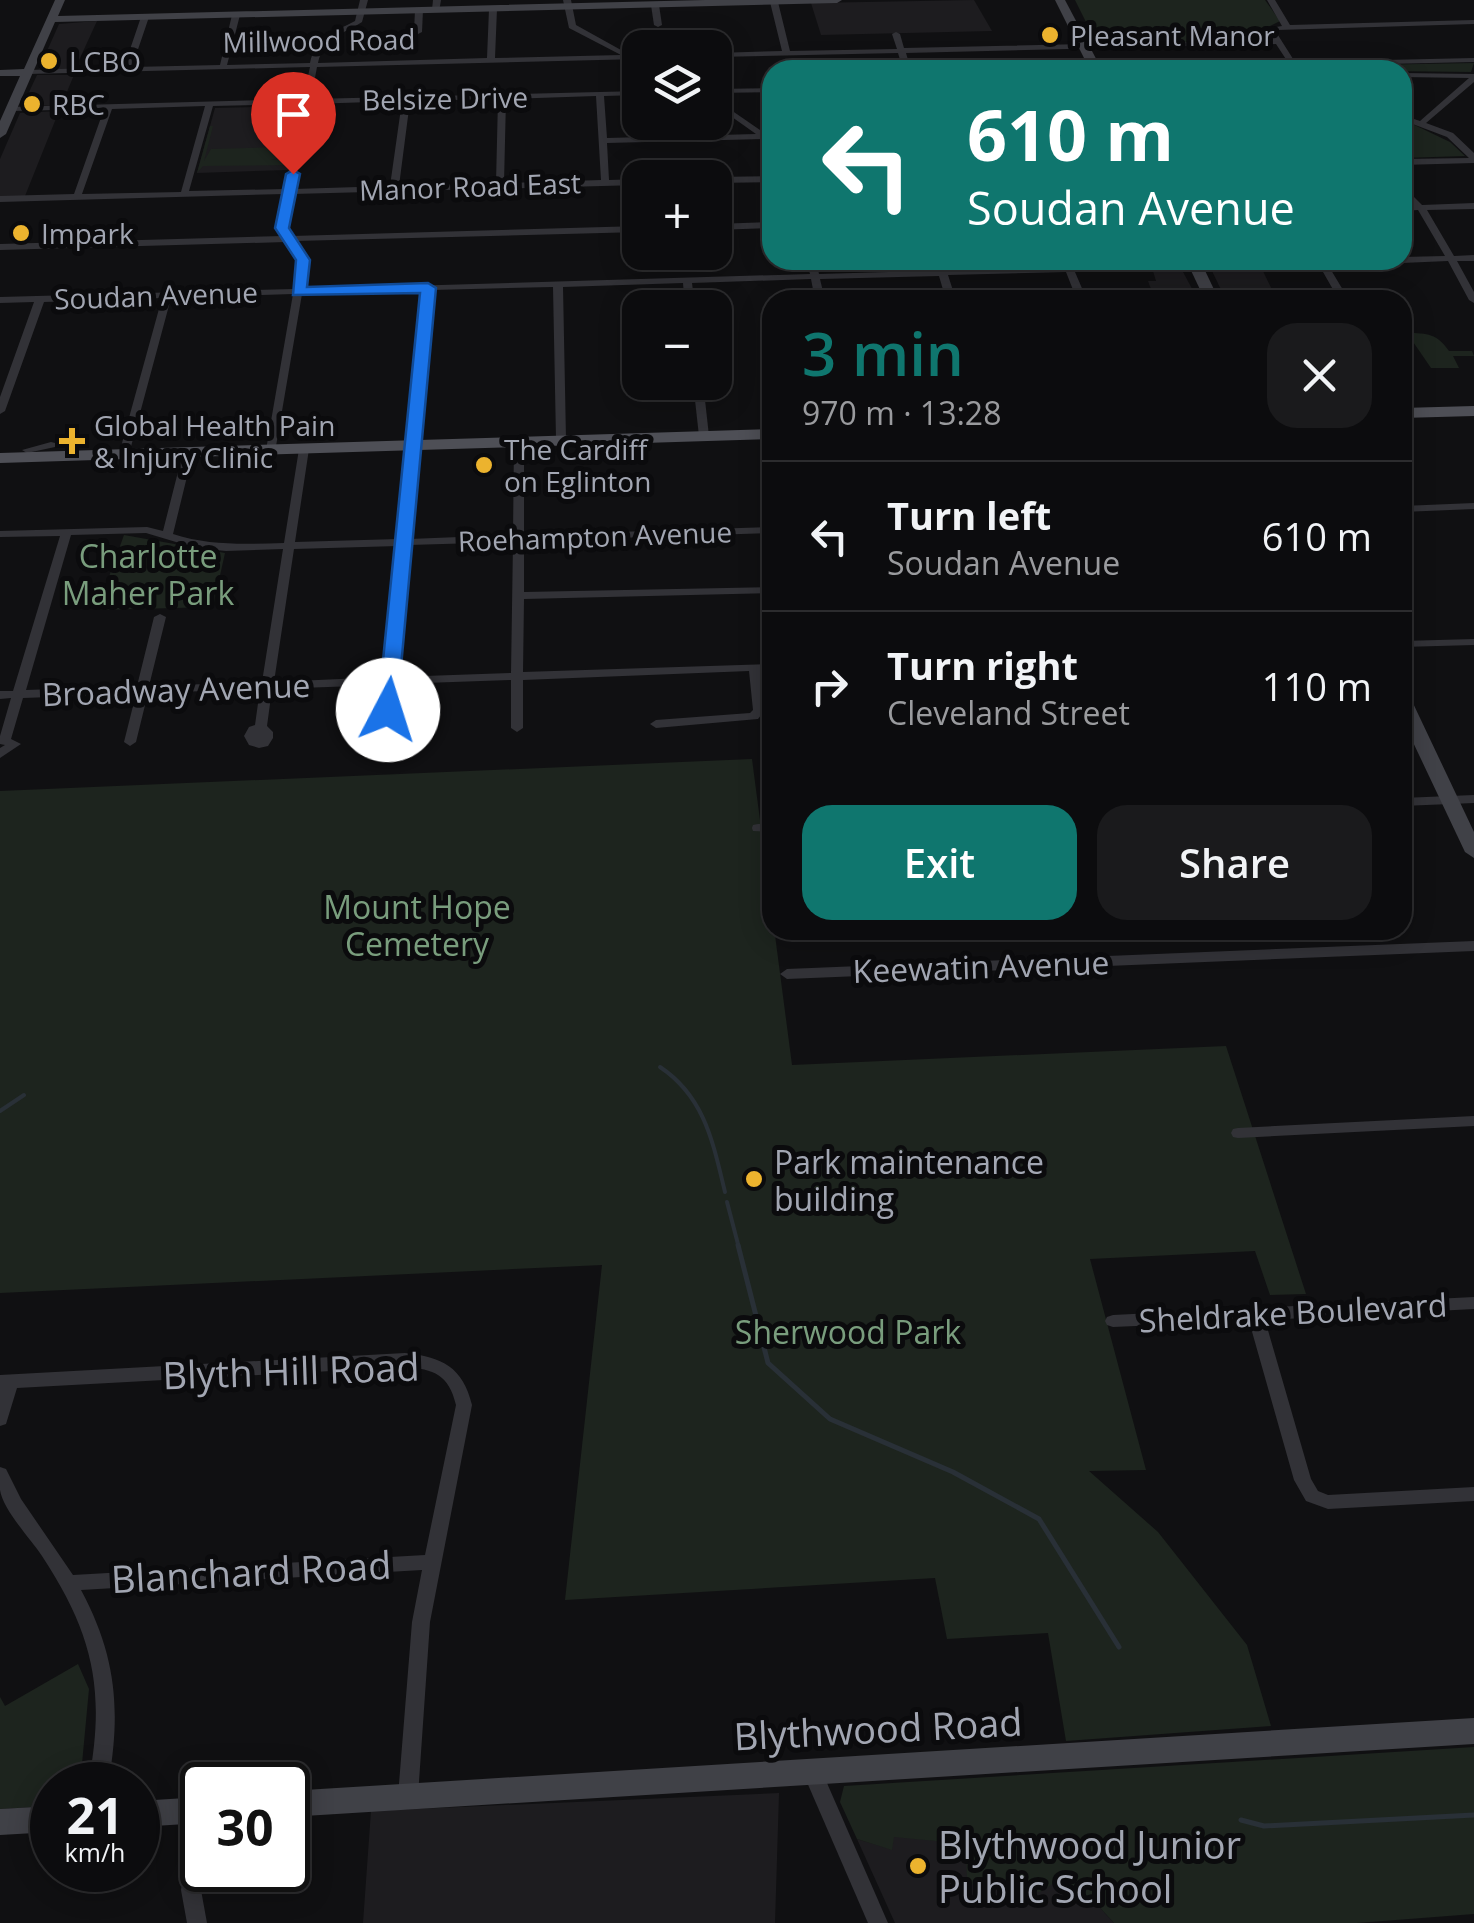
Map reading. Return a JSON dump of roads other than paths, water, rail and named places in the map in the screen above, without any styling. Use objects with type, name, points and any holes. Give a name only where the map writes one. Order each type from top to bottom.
[{"type":"main road","points":[[1412,409],[1474,411]]},
{"type":"main road","points":[[0,458],[762,434]]},
{"type":"street","points":[[0,134],[60,0]]},
{"type":"street","points":[[52,19],[236,15],[364,6],[420,10],[437,5],[493,9],[568,3],[837,0]]},
{"type":"street","points":[[1060,0],[1091,60]]},
{"type":"street","points":[[1270,0],[1287,27]]},
{"type":"street","points":[[774,2],[787,54]]},
{"type":"street","points":[[568,3],[572,26],[622,51]]},
{"type":"street","points":[[654,4],[658,26]]},
{"type":"street","points":[[270,450],[303,260],[282,228],[314,65],[322,42],[358,22],[364,6]]},
{"type":"street","points":[[491,60],[493,9]]},
{"type":"street","points":[[418,32],[420,10]]},
{"type":"street","points":[[223,68],[236,15]]},
{"type":"street","points":[[127,70],[145,17]]},
{"type":"street","points":[[1290,60],[1272,30],[1474,22]]},
{"type":"street","points":[[896,34],[904,60]]},
{"type":"street","points":[[732,55],[1278,42]]},
{"type":"street","name":"Millwood Road","points":[[0,73],[622,59]]},
{"type":"street","points":[[1412,62],[1474,60]]},
{"type":"street","points":[[1412,75],[1474,77]]},
{"type":"street","points":[[1424,121],[1474,77]]},
{"type":"street","points":[[732,91],[762,90]]},
{"type":"street","points":[[1461,91],[1474,94]]},
{"type":"street","name":"Belsize Drive","points":[[600,98],[622,95]]},
{"type":"street","points":[[500,186],[502,97]]},
{"type":"street","name":"Belsize Drive","points":[[11,110],[502,97],[622,100]]},
{"type":"street","points":[[600,98],[605,183]]},
{"type":"street","points":[[732,99],[762,98]]},
{"type":"street","points":[[394,188],[406,99]]},
{"type":"street","points":[[184,194],[209,104]]},
{"type":"street","points":[[77,198],[110,107]]},
{"type":"street","points":[[732,112],[762,133]]},
{"type":"street","points":[[1412,118],[1450,135],[1474,159]]},
{"type":"street","points":[[603,141],[762,139]]},
{"type":"street","points":[[1412,162],[1474,159]]},
{"type":"street","points":[[732,180],[762,179]]},
{"type":"street","name":"Manor Road East","points":[[0,200],[622,183]]},
{"type":"street","points":[[1412,199],[1474,300]]},
{"type":"street","points":[[1412,208],[1474,206]]},
{"type":"street","points":[[732,227],[762,226]]},
{"type":"street","points":[[0,247],[622,229]]},
{"type":"street","points":[[1412,260],[1474,258]]},
{"type":"street","points":[[813,270],[818,290]]},
{"type":"street","points":[[1070,270],[1078,290]]},
{"type":"street","name":"Soudan Avenue","points":[[0,300],[1070,270]]},
{"type":"street","points":[[942,273],[948,290]]},
{"type":"street","points":[[687,280],[688,290]]},
{"type":"street","points":[[558,284],[561,439]]},
{"type":"street","points":[[385,732],[428,288]]},
{"type":"street","points":[[124,454],[168,295]]},
{"type":"street","points":[[0,411],[40,299]]},
{"type":"street","points":[[700,400],[704,436]]},
{"type":"street","points":[[517,728],[519,440]]},
{"type":"street","points":[[26,450],[51,445]]},
{"type":"street","points":[[260,730],[304,449]]},
{"type":"street","points":[[168,534],[188,452]]},
{"type":"street","points":[[1412,508],[1474,506]]},
{"type":"street","name":"Roehampton Avenue","points":[[0,534],[133,530],[168,534],[212,547],[762,530]]},
{"type":"street","points":[[0,754],[15,746],[3,740],[66,532]]},
{"type":"street","points":[[518,596],[762,590]]},
{"type":"street","points":[[130,742],[160,617]]},
{"type":"street","points":[[1412,644],[1474,642]]},
{"type":"street","points":[[656,724],[754,716],[758,710],[754,667]]},
{"type":"street","name":"Broadway Avenue","points":[[0,695],[762,667]]},
{"type":"street","points":[[1412,720],[1474,852]]},
{"type":"street","points":[[1412,802],[1474,799]]},
{"type":"street","name":"Keewatin Avenue","points":[[787,974],[1474,946]]},
{"type":"street","points":[[1238,1133],[1474,1121]]},
{"type":"street","name":"Sheldrake Boulevard","points":[[1113,1320],[1474,1302]]},
{"type":"street","points":[[1254,1314],[1303,1480],[1312,1496],[1328,1502],[1474,1494]]},
{"type":"street","name":"Blyth Hill Road","points":[[5,1382],[405,1360],[441,1366],[458,1384],[464,1405],[422,1622],[408,1796]]},
{"type":"street","points":[[0,1419],[5,1382]]},
{"type":"street","points":[[0,1474],[70,1583],[107,1676],[108,1726],[102,1762]]},
{"type":"street","name":"Blanchard Road","points":[[70,1583],[432,1562]]},
{"type":"street","name":"Blythwood Road","points":[[310,1803],[1474,1731]]},
{"type":"street","points":[[813,1773],[878,1923]]},
{"type":"street","points":[[0,1822],[30,1820]]},
{"type":"street","points":[[191,1892],[197,1923]]},
{"type":"waterway","points":[[660,1067],[687,1092],[705,1122],[725,1192]]},
{"type":"waterway","points":[[0,1111],[24,1095]]},
{"type":"waterway","points":[[727,1202],[739,1248]]},
{"type":"waterway","points":[[738,1245],[768,1363],[830,1419],[953,1472],[1039,1519],[1119,1647]]},
{"type":"waterway","points":[[1241,1820],[1264,1826],[1474,1815]]},
{"type":"place","name":"Pleasant Manor","points":[[1050,35]]},
{"type":"place","name":"LCBO","points":[[49,61]]},
{"type":"place","name":"RBC","points":[[32,104]]},
{"type":"place","name":"Impark","points":[[21,233]]},
{"type":"place","name":"Global Health Pain & Injury Clinic","points":[[72,441]]},
{"type":"place","name":"The Cardiff on Eglinton","points":[[484,465]]},
{"type":"place","name":"Park maintenance building","points":[[754,1179]]},
{"type":"place","name":"Blythwood Junior Public School","points":[[918,1866]]},
{"type":"park label","name":"Charlotte Maher Park","points":[[148,574]]},
{"type":"park label","name":"Mount Hope Cemetery","points":[[417,924]]},
{"type":"park label","name":"Sherwood Park","points":[[848,1331]]}]
